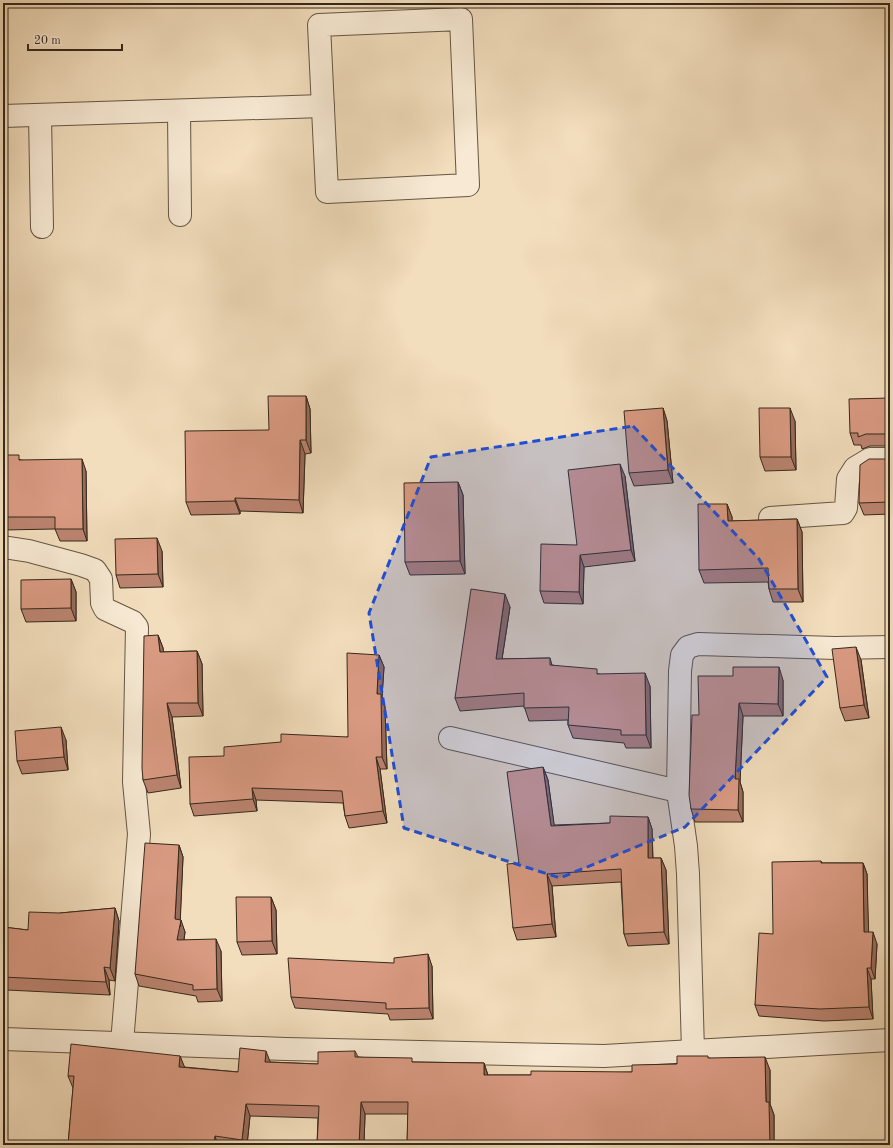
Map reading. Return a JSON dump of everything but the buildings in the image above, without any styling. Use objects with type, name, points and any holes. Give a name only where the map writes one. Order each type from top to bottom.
[{"type":"street","points":[[461,19],[468,185],[327,192],[323,106],[319,25],[461,19]]},
{"type":"street","points":[[3,116],[323,106]]},
{"type":"street","points":[[179,111],[180,215]]},
{"type":"street","points":[[40,115],[42,227]]},
{"type":"street","points":[[770,518],[843,513],[846,508],[848,479],[855,468],[870,459],[890,460]]},
{"type":"street","points":[[3,547],[29,551],[95,570],[102,579],[102,603],[105,609],[133,622],[137,628],[134,782],[139,834],[122,1043]]},
{"type":"street","points":[[693,1051],[688,874],[686,846],[678,791],[680,671],[682,656],[688,647],[698,644],[835,648],[890,647]]},
{"type":"street","points":[[450,738],[678,791]]},
{"type":"street","points":[[3,1039],[286,1049],[589,1056],[890,1040]]},
{"type":"highlighted area","points":[[633,426],[759,559],[827,677],[685,827],[560,878],[404,828],[369,613],[431,457]]}]
